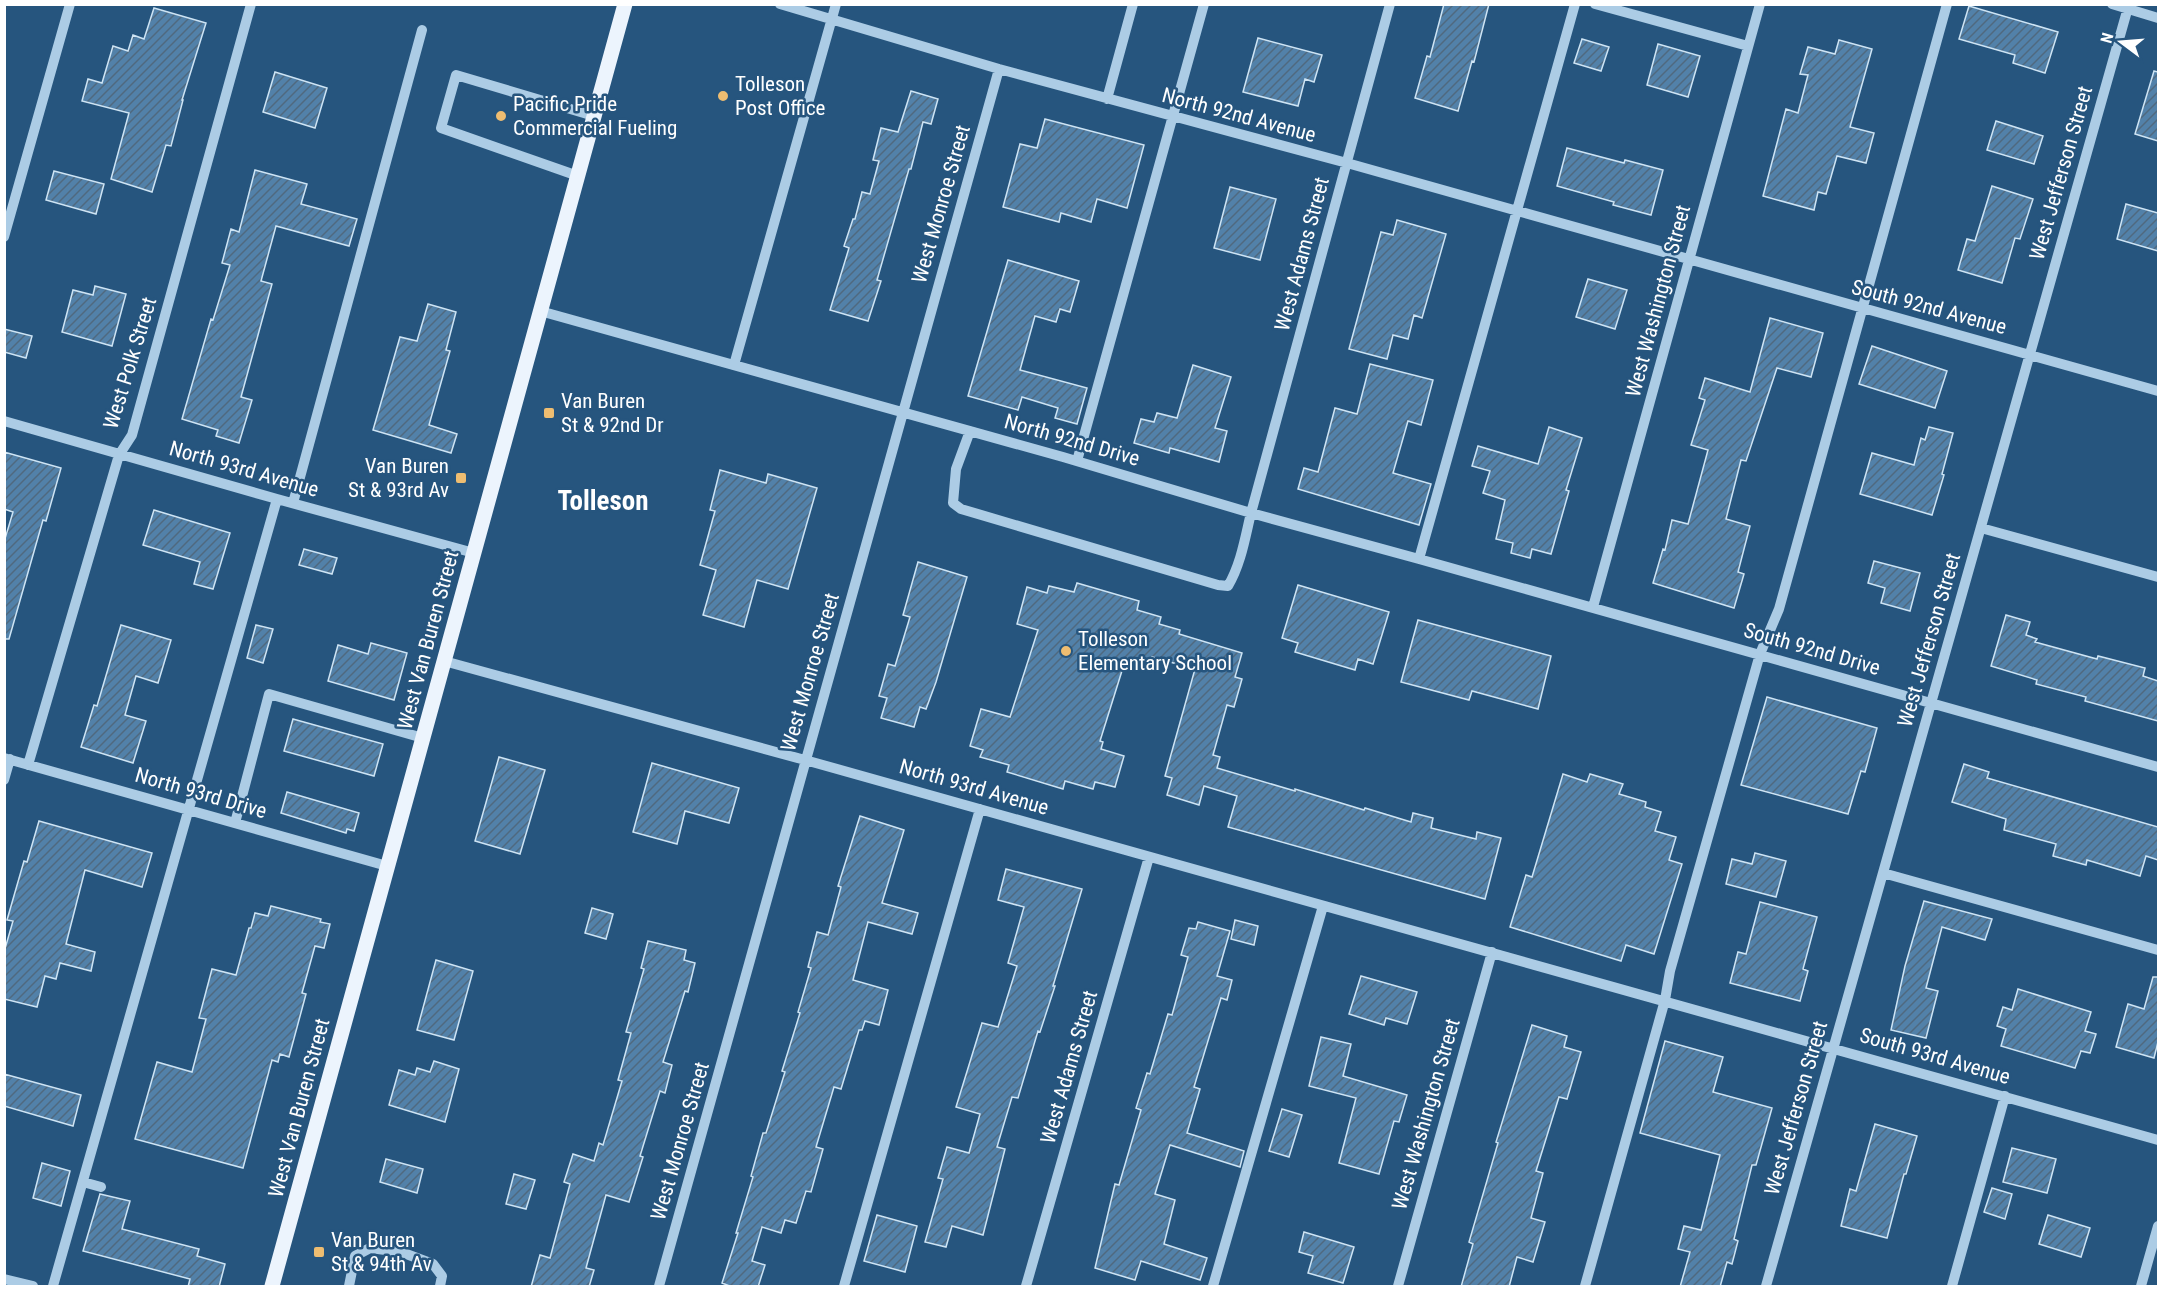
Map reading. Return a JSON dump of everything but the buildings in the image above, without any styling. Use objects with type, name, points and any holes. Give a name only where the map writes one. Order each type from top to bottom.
[{"type":"main road","name":"West Van Buren Street","points":[[272,1287],[625,4]]},
{"type":"street","points":[[4,237],[70,4]]},
{"type":"street","name":"West Polk Street","points":[[28,765],[119,455],[132,435],[251,4]]},
{"type":"street","name":"North 92nd Avenue","points":[[780,4],[999,69],[1347,163],[1689,261]]},
{"type":"street","points":[[734,365],[836,4]]},
{"type":"street","points":[[1107,99],[1133,4]]},
{"type":"street","points":[[1077,461],[1204,4]]},
{"type":"street","name":"West Adams Street","points":[[970,431],[956,470],[953,503],[961,509],[1228,586],[1235,573],[1390,4]]},
{"type":"street","points":[[1419,559],[1575,4]]},
{"type":"street","points":[[1595,4],[1748,46]]},
{"type":"street","name":"West Washington Street","points":[[1593,607],[1760,4]]},
{"type":"street","points":[[1585,1287],[1665,1000],[1670,971],[1760,654],[1779,609],[1947,4]]},
{"type":"street","points":[[2112,4],[2158,18]]},
{"type":"street","name":"West Jefferson Street","points":[[1766,1287],[2128,7]]},
{"type":"street","points":[[293,503],[422,30]]},
{"type":"street","name":"West Monroe Street","points":[[658,1287],[999,69]]},
{"type":"street","points":[[578,176],[441,128],[456,75],[594,116]]},
{"type":"street","name":"South 92nd Avenue","points":[[1689,261],[2158,391]]},
{"type":"street","name":"North 92nd Drive","points":[[540,311],[1077,461],[1251,513],[1593,607]]},
{"type":"street","name":"North 93rd Avenue","points":[[4,421],[474,553]]},
{"type":"street","points":[[53,1287],[277,499]]},
{"type":"street","points":[[1981,528],[2158,577]]},
{"type":"street","name":"South 92nd Drive","points":[[1593,607],[2158,767]]},
{"type":"street","name":"North 93rd Avenue","points":[[444,661],[1492,952]]},
{"type":"street","points":[[235,823],[269,694],[423,738]]},
{"type":"street","points":[[4,780],[7,758]]},
{"type":"street","name":"North 93rd Drive","points":[[7,758],[387,866]]},
{"type":"street","points":[[844,1287],[980,809]]},
{"type":"street","name":"West Adams Street","points":[[1026,1287],[1149,857]]},
{"type":"street","points":[[1883,873],[2158,950]]},
{"type":"street","points":[[1213,1287],[1323,906]]},
{"type":"street","name":"West Washington Street","points":[[1398,1287],[1492,952]]},
{"type":"street","name":"South 93rd Avenue","points":[[1492,952],[2158,1140]]},
{"type":"street","points":[[1952,1287],[2005,1096]]},
{"type":"street","points":[[83,1182],[101,1187]]},
{"type":"street","points":[[2141,1287],[2158,1226]]},
{"type":"street","points":[[349,1287],[355,1256],[370,1248],[401,1252],[433,1264],[442,1276],[440,1287]]},
{"type":"street","points":[[4,1279],[33,1287]]},
{"type":"place","name":"Tolleson Post Office","points":[[723,96]]},
{"type":"place","name":"Pacific Pride Commercial Fueling","points":[[501,116]]},
{"type":"place","name":"Van Buren St & 92nd Dr","points":[[549,413]]},
{"type":"place","name":"Van Buren St & 93rd Av","points":[[461,478]]},
{"type":"place","name":"Tolleson Elementary School","points":[[1066,651]]},
{"type":"place","name":"Van Buren St & 94th Av","points":[[319,1252]]},
{"type":"district","name":"Tolleson","points":[[603,501]]}]
